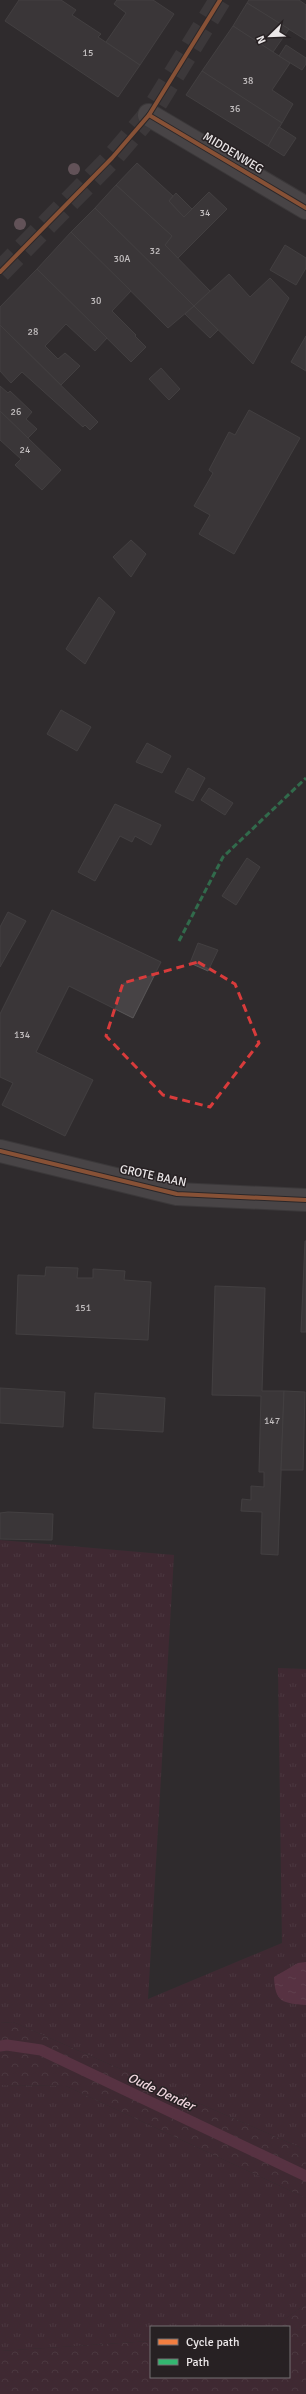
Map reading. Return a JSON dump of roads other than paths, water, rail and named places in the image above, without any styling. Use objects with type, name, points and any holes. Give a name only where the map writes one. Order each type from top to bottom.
[{"type":"street","name":"MIDDENWEG","points":[[149,115],[306,208]]},
{"type":"street","name":"GROTE BAAN","points":[[0,1151],[177,1194],[306,1200]]},
{"type":"water","points":[[306,1962],[306,2005],[282,2000],[278,1997],[276,1992],[274,1977],[298,1963]]},
{"type":"waterway","name":"Oude Dender","points":[[0,2046],[7,2045],[41,2050],[306,2176]]},
{"type":"tunnel","points":[[0,272],[112,158],[149,115],[220,0]]}]
